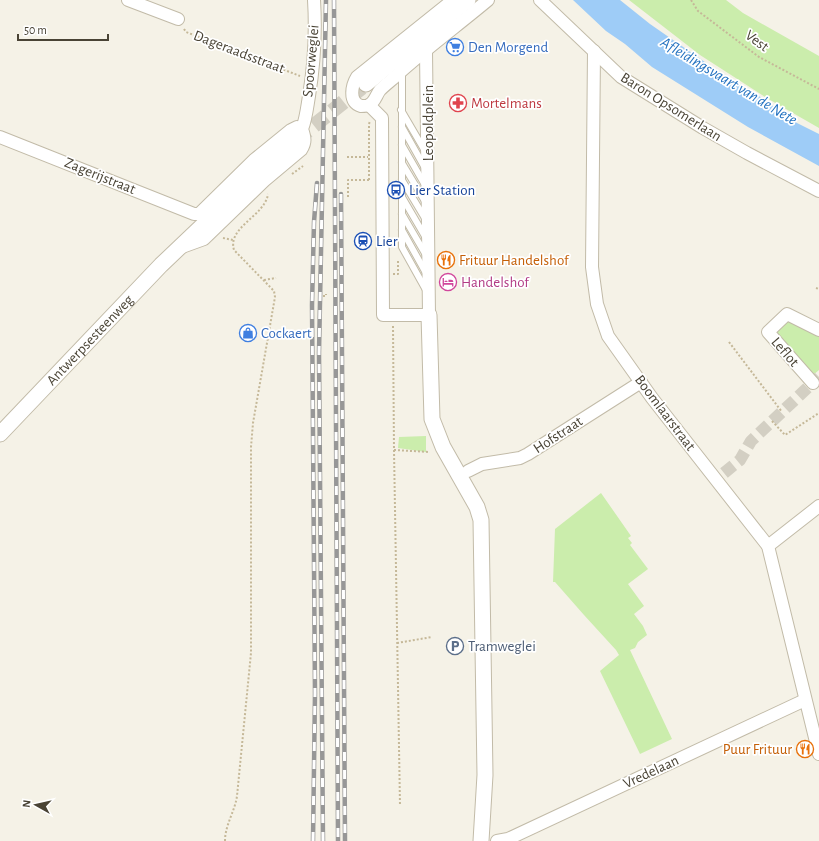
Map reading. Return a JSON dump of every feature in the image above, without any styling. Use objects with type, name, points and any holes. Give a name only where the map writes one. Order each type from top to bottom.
[{"type":"street","name":"Dageraadsstraat","points":[[128,0],[178,19]]},
{"type":"street","name":"Spoorweglei","points":[[301,130],[311,80],[315,20],[314,0]]},
{"type":"street","points":[[429,315],[388,315],[382,118],[369,105],[358,105],[353,100],[353,84],[357,77],[454,0]]},
{"type":"street","points":[[366,84],[468,0]]},
{"type":"street","name":"Leopoldplein","points":[[369,105],[374,101],[380,90],[488,0]]},
{"type":"street","name":"Baron Opsomerlaan","points":[[540,0],[621,77],[703,128],[819,191]]},
{"type":"street","name":"Leopoldplein","points":[[426,51],[428,293],[432,419],[442,447]]},
{"type":"street","name":"Boomlaarstraat","points":[[594,51],[592,267],[596,297],[608,336],[641,382],[720,476],[768,546],[805,700],[817,731],[819,754]]},
{"type":"street","name":"Zagerijstraat","points":[[0,137],[194,214],[199,214],[254,160],[291,130],[297,127],[301,130]]},
{"type":"street","name":"Antwerpsesteenweg","points":[[0,434],[145,281],[238,190],[301,130],[306,139],[305,145],[266,186],[215,228],[204,239],[180,247]]},
{"type":"street","name":"Leflot","points":[[812,384],[768,332],[787,314],[819,330]]},
{"type":"street","name":"Hofstraat","points":[[468,471],[482,464],[520,458],[528,454],[641,382]]},
{"type":"street","points":[[442,447],[477,506],[482,520],[485,775],[481,841]]},
{"type":"street","points":[[768,546],[819,506]]},
{"type":"street","name":"Vredelaan","points":[[497,841],[508,839],[805,700]]},
{"type":"lane","points":[[402,71],[402,247],[428,293]]},
{"type":"lane","points":[[401,110],[428,156]]},
{"type":"lane","points":[[401,127],[428,173]]},
{"type":"lane","points":[[401,144],[428,190]]},
{"type":"lane","points":[[401,162],[428,207]]},
{"type":"lane","points":[[401,179],[428,224]]},
{"type":"lane","points":[[401,196],[428,241]]},
{"type":"lane","points":[[402,213],[428,259]]},
{"type":"lane","points":[[402,230],[428,276]]},
{"type":"path","name":"Vest","points":[[691,0],[698,11],[759,57],[819,89]]},
{"type":"path","name":"Dageraadsstraat","points":[[178,19],[186,32],[311,80]]},
{"type":"path","points":[[347,157],[368,157],[368,180]]},
{"type":"path","points":[[348,197],[348,180],[373,180]]},
{"type":"path","points":[[225,841],[227,829],[237,801],[251,653],[251,448],[253,423],[275,297],[274,291],[234,250],[233,240],[238,232],[263,207],[268,197],[266,186]]},
{"type":"path","points":[[264,280],[276,278]]},
{"type":"path","points":[[323,296],[326,296],[326,294]]},
{"type":"path","points":[[388,315],[394,450],[400,806]]},
{"type":"path","points":[[729,342],[782,412]]},
{"type":"path","points":[[772,421],[785,435],[819,413]]},
{"type":"path","points":[[394,450],[431,452],[442,447]]},
{"type":"path","points":[[397,643],[432,637]]},
{"type":"green space","points":[[629,0],[726,0],[743,13],[819,56],[819,128],[765,97],[700,55]]},
{"type":"green space","points":[[787,319],[819,334],[819,370],[812,376],[773,332]]},
{"type":"green space","points":[[426,436],[426,452],[398,448],[399,437]]},
{"type":"green space","points":[[601,493],[631,536],[628,538],[632,543],[630,545],[648,569],[628,584],[644,606],[634,614],[643,626],[647,635],[638,642],[635,648],[630,650],[672,739],[640,754],[600,671],[619,655],[555,582],[553,582],[555,529]]},
{"type":"water","name":"Afleidingsvaart van de Nete","points":[[573,0],[620,0],[650,24],[712,67],[756,94],[797,123],[819,134],[819,166],[748,127],[652,67],[625,44],[606,31]]},
{"type":"tunnel","points":[[296,140],[366,84]]},
{"type":"tunnel","points":[[724,473],[740,460],[751,441],[819,377]]},
{"type":"railway","points":[[323,841],[319,353],[326,0]]},
{"type":"railway","points":[[334,0],[338,841]]},
{"type":"railway","points":[[313,841],[315,693],[312,305],[314,222],[317,183]]},
{"type":"railway","points":[[341,194],[345,841]]},
{"type":"place","name":"Den Morgend","points":[[455,47]]},
{"type":"place","name":"Mortelmans","points":[[458,103]]},
{"type":"place","name":"Lier Station","points":[[396,190]]},
{"type":"place","name":"Lier","points":[[363,241]]},
{"type":"place","name":"Frituur Handelshof","points":[[446,260]]},
{"type":"place","name":"Handelshof","points":[[448,282]]},
{"type":"place","name":"Cockaert","points":[[248,333]]},
{"type":"place","name":"Tramweglei","points":[[455,646]]},
{"type":"place","name":"Puur Frituur","points":[[805,749]]}]
